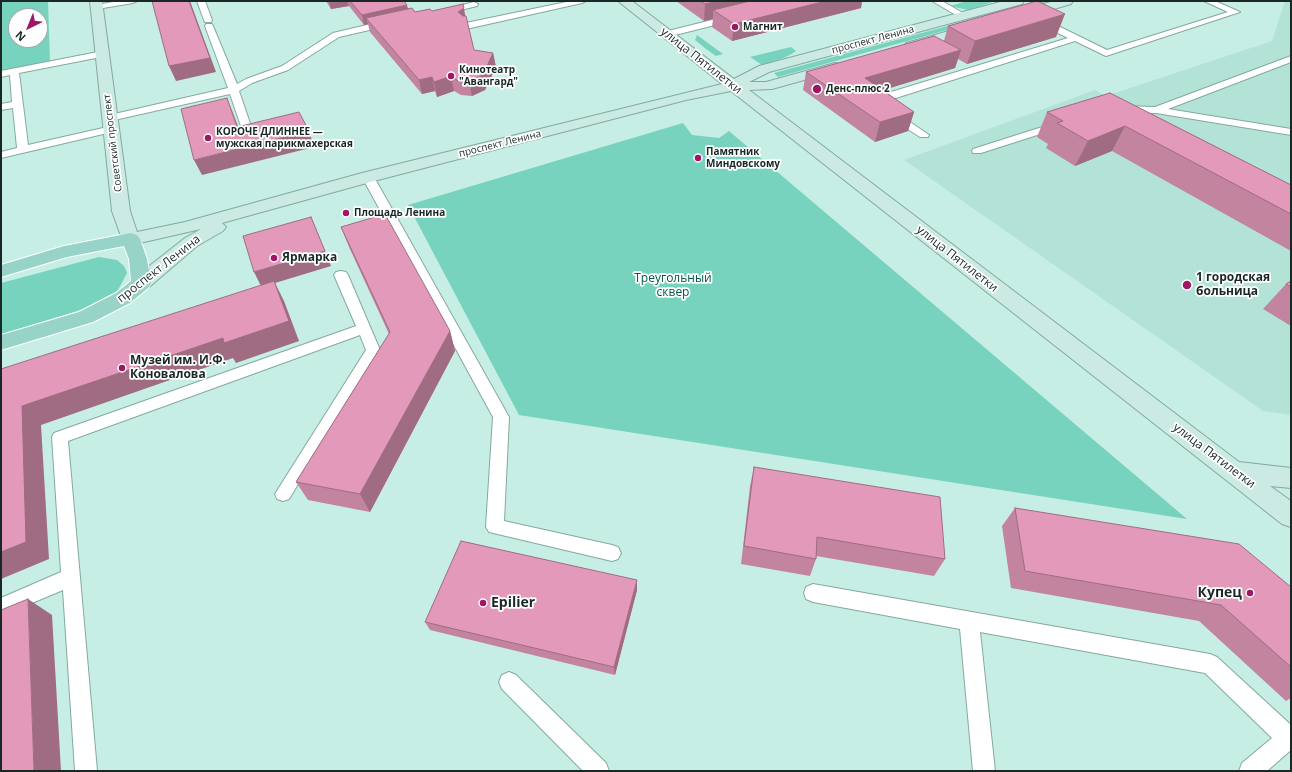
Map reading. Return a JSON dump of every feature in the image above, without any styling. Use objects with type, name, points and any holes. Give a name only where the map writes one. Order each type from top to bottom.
[{"type":"main road","name":"улица Пятилетки","points":[[624,1],[732,86],[1291,516]]},
{"type":"main road","name":"проспект Ленина","points":[[1,270],[64,252],[187,227],[368,177],[732,86],[764,69],[1018,1]]},
{"type":"main road","points":[[1010,18],[1067,1]]},
{"type":"main road","name":"Советский проспект","points":[[97,4],[121,211],[138,259],[141,283]]},
{"type":"main road","name":"проспект Ленина","points":[[899,50],[926,47],[987,24]]},
{"type":"main road","name":"проспект Ленина","points":[[732,86],[767,86],[847,64]]},
{"type":"main road","name":"проспект Ленина","points":[[1,343],[86,317],[124,298],[191,242],[225,223],[269,204]]},
{"type":"main road","points":[[1232,470],[1291,478]]},
{"type":"lane","points":[[97,4],[133,1]]},
{"type":"lane","points":[[201,1],[234,90],[249,136],[264,132]]},
{"type":"lane","points":[[435,13],[582,1]]},
{"type":"lane","points":[[936,1],[964,16]]},
{"type":"lane","points":[[1024,13],[1106,53],[1236,12],[1213,2]]},
{"type":"lane","points":[[466,26],[479,10]]},
{"type":"lane","points":[[667,34],[742,16]]},
{"type":"lane","points":[[1,154],[23,150],[234,90],[248,81],[285,68],[336,35],[397,21]]},
{"type":"lane","points":[[924,136],[872,101],[1076,38]]},
{"type":"lane","points":[[1,74],[103,54]]},
{"type":"lane","points":[[1156,110],[1291,59]]},
{"type":"lane","points":[[956,64],[969,71]]},
{"type":"lane","points":[[14,72],[23,150]]},
{"type":"lane","points":[[1,107],[18,104]]},
{"type":"lane","points":[[1111,110],[1156,110],[1291,132]]},
{"type":"lane","points":[[977,152],[1070,121]]},
{"type":"lane","points":[[368,177],[501,417],[495,527],[612,553]]},
{"type":"lane","points":[[283,494],[373,350],[341,275]]},
{"type":"lane","points":[[86,771],[60,437],[364,328]]},
{"type":"lane","points":[[1,607],[71,577]]},
{"type":"lane","points":[[813,593],[1210,664],[1290,737],[1250,771]]},
{"type":"lane","points":[[969,621],[984,771]]},
{"type":"lane","points":[[510,682],[598,771]]},
{"type":"shaded area","name":"1 городская больница","points":[[1285,1],[1291,1],[1291,415],[1263,411],[904,160],[1095,90],[1106,96],[1272,41]]},
{"type":"green space","points":[[1,1],[48,1],[50,61],[1,71]]},
{"type":"green space","points":[[967,1],[996,1],[968,10],[950,6]]},
{"type":"green space","points":[[1040,1],[1051,1],[778,77],[774,73]]},
{"type":"green space","points":[[697,35],[723,54],[716,56],[706,49],[695,40]]},
{"type":"green space","points":[[791,47],[796,51],[784,58],[762,65],[750,57]]},
{"type":"green space","name":"Треугольный сквер","points":[[683,123],[692,135],[719,138],[729,131],[1187,519],[519,415],[408,205]]},
{"type":"green space","points":[[99,257],[117,260],[124,266],[127,273],[118,290],[109,298],[90,307],[1,335],[1,283]]},
{"type":"building","points":[[152,1],[189,1],[210,58],[169,66]]},
{"type":"building","points":[[350,1],[404,1],[407,5],[362,15]]},
{"type":"building","points":[[700,1],[718,1],[705,4]]},
{"type":"building","points":[[750,1],[826,1],[734,24],[713,10]]},
{"type":"building","points":[[1037,1],[1065,14],[975,41],[948,26]]},
{"type":"building","points":[[463,4],[464,8],[458,12],[463,16],[466,16],[474,50],[493,53],[483,75],[469,81],[458,81],[451,76],[434,82],[432,77],[419,80],[366,18],[412,8],[415,12],[430,9],[432,11]]},
{"type":"building","points":[[934,36],[961,50],[865,78],[914,112],[880,122],[806,72]]},
{"type":"building","points":[[1110,93],[1291,185],[1291,214],[1125,126],[1088,141],[1057,123],[1063,121],[1047,112]]},
{"type":"building","points":[[227,98],[237,127],[299,112],[309,131],[194,160],[181,109]]},
{"type":"building","points":[[385,214],[450,331],[360,494],[296,482],[390,332],[341,227]]},
{"type":"building","points":[[311,217],[325,251],[254,272],[243,236]]},
{"type":"building","points":[[274,281],[289,321],[224,343],[223,338],[22,406],[26,542],[1,552],[1,369]]},
{"type":"building","points":[[1291,281],[1291,287],[1286,284]]},
{"type":"building","points":[[754,467],[940,497],[945,559],[817,537],[816,559],[744,546]]},
{"type":"building","points":[[1015,508],[1239,544],[1291,587],[1291,667],[1221,605],[1025,571]]},
{"type":"building","points":[[461,541],[637,580],[614,667],[425,622]]},
{"type":"building","points":[[28,599],[34,771],[1,771],[1,610]]},
{"type":"place","name":"Магнит","points":[[735,27]]},
{"type":"place","name":"Кинотеатр \"Авангард\"","points":[[451,76]]},
{"type":"place","name":"Денс-плюс 2","points":[[817,89]]},
{"type":"place","name":"КОРОЧЕ ДЛИННЕЕ — мужская парикмахерская","points":[[208,138]]},
{"type":"place","name":"Памятник Миндовскому","points":[[698,158]]},
{"type":"place","name":"Площадь Ленина","points":[[346,213]]},
{"type":"place","name":"Ярмарка","points":[[274,258]]},
{"type":"place","name":"1 городская больница","points":[[1187,285]]},
{"type":"place","name":"Музей им. И.Ф. Коновалова","points":[[122,368]]},
{"type":"place","name":"Купец","points":[[1250,593]]},
{"type":"place","name":"Epilier","points":[[483,603]]}]
